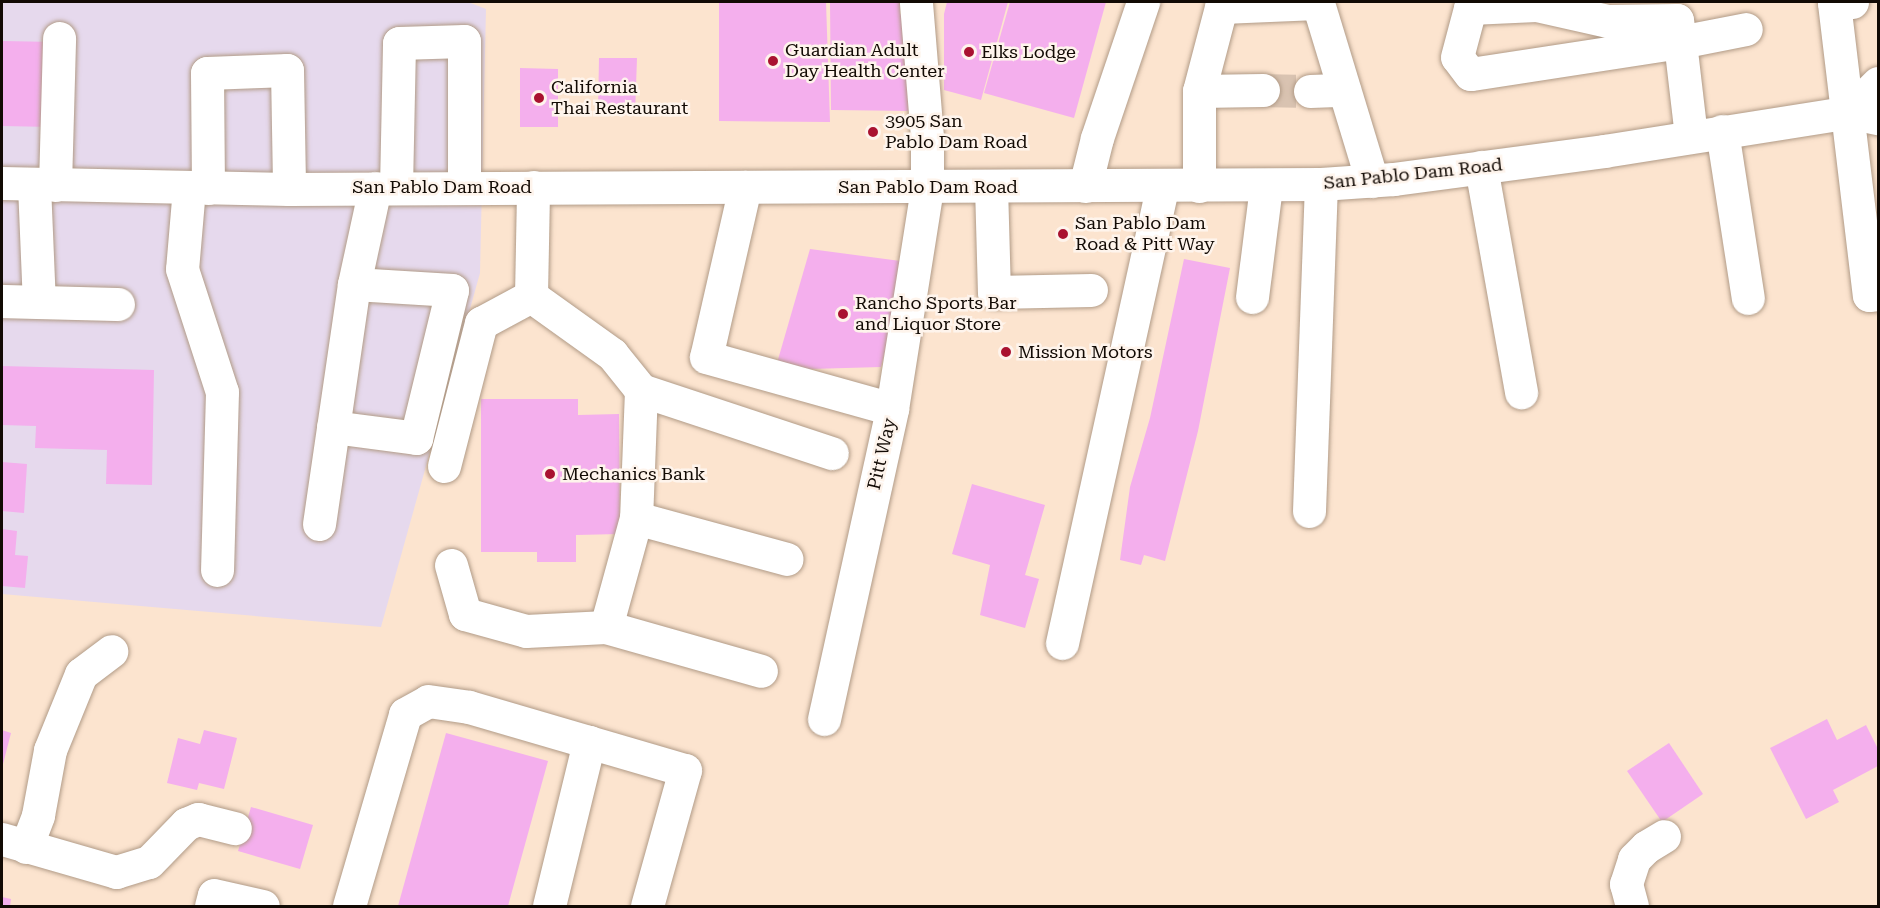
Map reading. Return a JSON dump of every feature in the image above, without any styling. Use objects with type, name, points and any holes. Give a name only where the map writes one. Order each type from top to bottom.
[{"type":"main road","name":"Pitt Way","points":[[824,719],[892,409],[927,187],[927,136],[916,2]]},
{"type":"main road","points":[[1085,186],[1097,138],[1143,2]]},
{"type":"main road","points":[[1852,2],[1834,3],[1864,115],[1869,295],[1878,294]]},
{"type":"main road","points":[[1199,186],[1199,91],[1221,7],[1318,3],[1372,181]]},
{"type":"main road","points":[[1746,29],[1680,42],[1470,74],[1457,57],[1470,8],[1536,4],[1608,21],[1677,20],[1680,42],[1707,134],[1748,298]]},
{"type":"main road","points":[[39,302],[44,185],[59,38]]},
{"type":"main road","points":[[319,525],[354,284],[386,188],[399,43],[464,41],[464,187]]},
{"type":"main road","points":[[217,570],[222,392],[182,269],[198,188],[207,73],[287,70],[289,189]]},
{"type":"main road","points":[[1864,115],[1878,83]]},
{"type":"main road","points":[[1199,91],[1263,90]]},
{"type":"main road","points":[[1310,91],[1344,90]]},
{"type":"main road","name":"San Pablo Dam Road","points":[[2,183],[289,189],[1162,187],[1322,184],[1372,181],[1707,134],[1864,115]]},
{"type":"main road","points":[[1481,167],[1521,393]]},
{"type":"main road","points":[[1308,511],[1322,184]]},
{"type":"main road","points":[[991,186],[994,292],[1091,290]]},
{"type":"main road","points":[[1252,297],[1266,186]]},
{"type":"main road","points":[[531,296],[533,187]]},
{"type":"main road","points":[[745,187],[706,357],[892,409]]},
{"type":"main road","points":[[1062,643],[1162,187]]},
{"type":"main road","points":[[333,426],[416,438],[452,290],[354,284]]},
{"type":"main road","points":[[531,296],[612,354],[641,390],[832,453]]},
{"type":"main road","points":[[444,466],[481,324],[531,296]]},
{"type":"main road","points":[[2,301],[118,304]]},
{"type":"main road","points":[[606,627],[636,518],[641,390]]},
{"type":"main road","points":[[636,518],[787,559]]},
{"type":"main road","points":[[451,565],[465,614],[526,631],[606,627],[761,671]]},
{"type":"main road","points":[[111,651],[81,674],[50,750],[38,815],[14,843],[116,872],[150,862],[186,824],[198,819],[235,828]]},
{"type":"main road","points":[[349,906],[405,714],[428,701],[469,707],[685,770],[647,906]]},
{"type":"main road","points":[[549,906],[589,742]]},
{"type":"main road","points":[[1632,906],[1626,884],[1634,859],[1646,847],[1664,836]]},
{"type":"main road","points":[[211,906],[214,895],[263,906]]},
{"type":"shaded area","points":[[2,2],[468,2],[486,9],[480,273],[381,627],[2,594]]},
{"type":"building","name":"Guardian Adult Day Health Center","points":[[719,2],[826,2],[830,122],[719,121]]},
{"type":"building","points":[[830,2],[900,2],[900,14],[913,16],[912,111],[831,110]]},
{"type":"building","name":"Elks Lodge","points":[[947,2],[1008,2],[981,100],[944,90],[944,14]]},
{"type":"building","points":[[1010,2],[1106,2],[1074,118],[984,93]]},
{"type":"building","points":[[2,41],[55,42],[52,127],[2,126]]},
{"type":"building","points":[[599,58],[637,58],[635,115],[598,113]]},
{"type":"building","name":"California Thai Restaurant","points":[[520,68],[558,69],[558,127],[520,127]]},
{"type":"building","name":"Rancho Sports Bar and Liquor Store","points":[[810,249],[908,262],[881,367],[775,370]]},
{"type":"building","points":[[1184,259],[1230,268],[1198,431],[1165,561],[1144,555],[1141,565],[1120,560],[1130,487],[1150,418]]},
{"type":"building","points":[[2,366],[154,370],[152,485],[106,484],[107,450],[35,448],[36,426],[2,425]]},
{"type":"building","name":"Mechanics Bank","points":[[481,399],[578,399],[578,415],[619,414],[620,534],[576,535],[576,562],[537,562],[537,552],[481,552]]},
{"type":"building","points":[[2,462],[27,464],[24,513],[2,511]]},
{"type":"building","points":[[972,484],[1045,505],[1025,575],[1039,579],[1025,628],[980,615],[990,565],[952,554]]},
{"type":"building","points":[[2,529],[17,531],[15,555],[28,556],[25,588],[2,586]]},
{"type":"building","points":[[1827,719],[1837,740],[1866,725],[1878,749],[1878,766],[1833,790],[1839,802],[1806,819],[1770,748]]},
{"type":"building","points":[[2,730],[11,733],[2,768]]},
{"type":"building","points":[[204,730],[237,738],[224,789],[199,783],[197,790],[167,783],[178,738],[200,744]]},
{"type":"building","points":[[446,733],[548,761],[508,906],[398,906]]},
{"type":"building","points":[[1669,743],[1703,794],[1662,822],[1627,771]]},
{"type":"building","points":[[251,807],[313,825],[300,869],[238,851]]},
{"type":"building","points":[[2,897],[11,899],[10,906],[2,906]]},
{"type":"tunnel","points":[[1263,90],[1310,91]]},
{"type":"place","name":"Elks Lodge","points":[[969,52]]},
{"type":"place","name":"Guardian Adult Day Health Center","points":[[773,61]]},
{"type":"place","name":"California Thai Restaurant","points":[[539,98]]},
{"type":"place","name":"3905 San Pablo Dam Road","points":[[873,132]]},
{"type":"place","name":"San Pablo Dam Road & Pitt Way","points":[[1063,234]]},
{"type":"place","name":"Rancho Sports Bar and Liquor Store","points":[[843,314]]},
{"type":"place","name":"Mission Motors","points":[[1006,352]]},
{"type":"place","name":"Mechanics Bank","points":[[550,474]]}]
